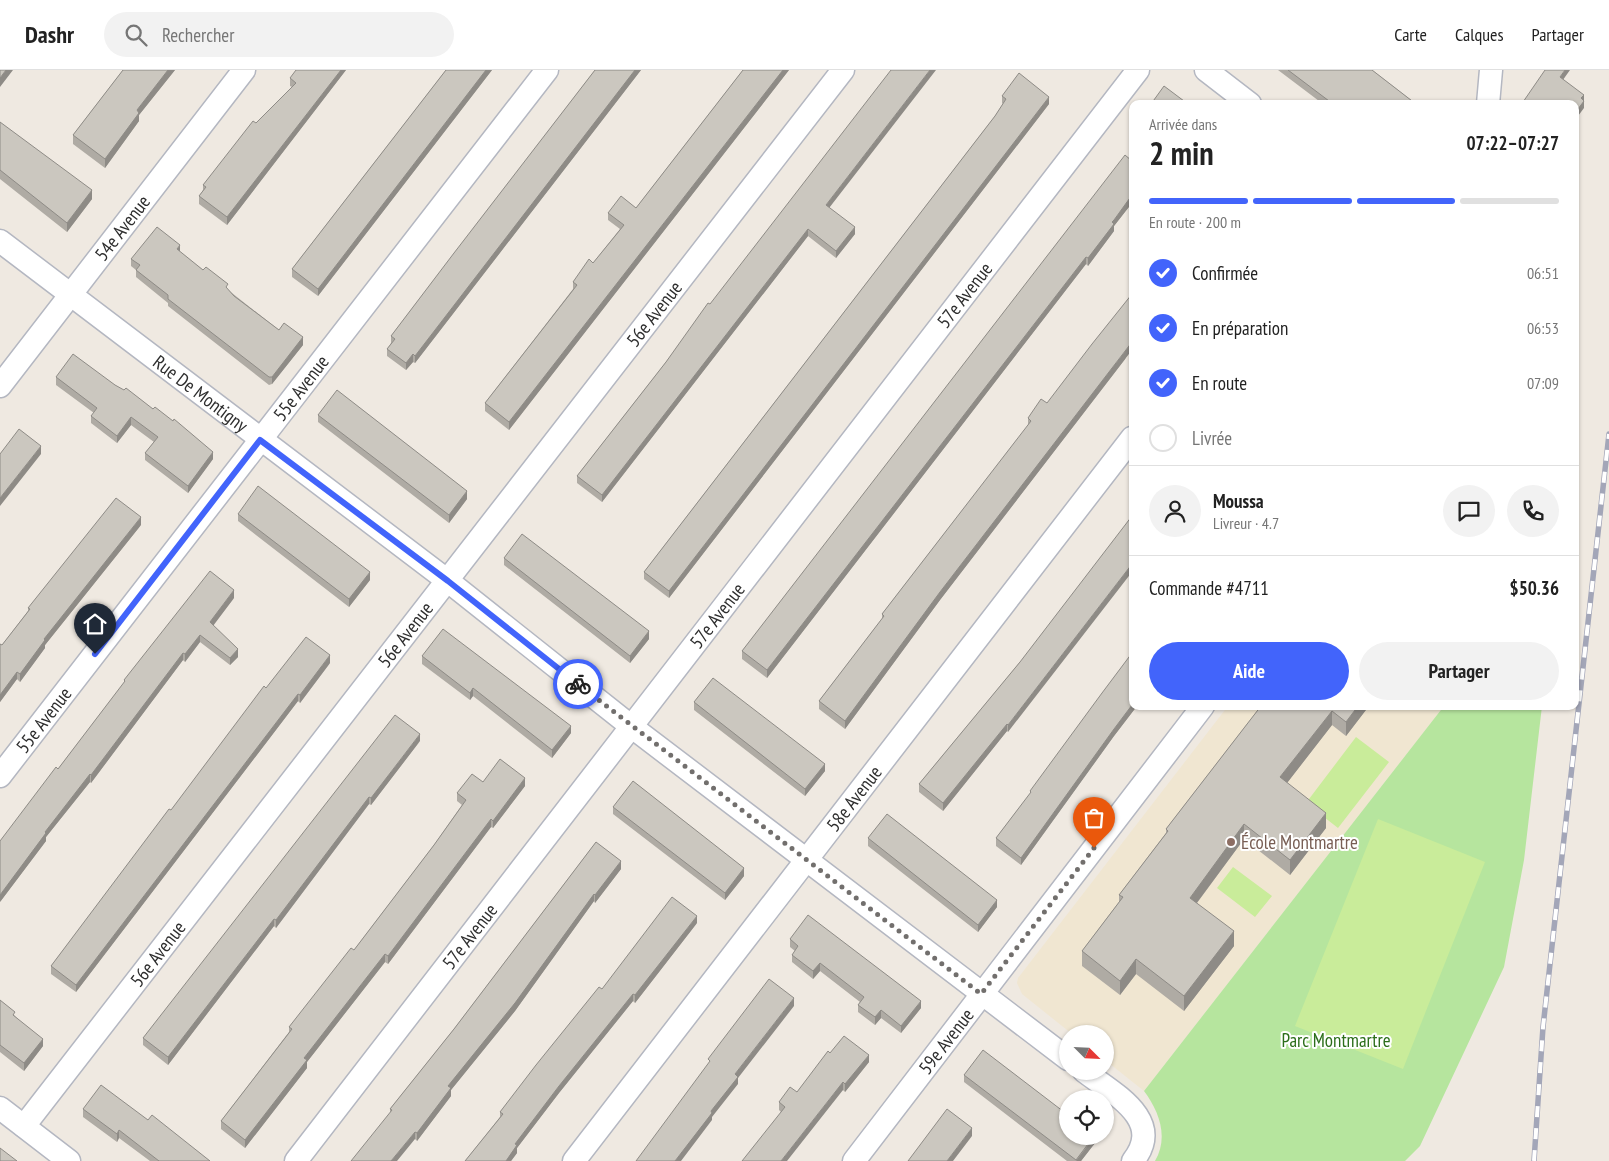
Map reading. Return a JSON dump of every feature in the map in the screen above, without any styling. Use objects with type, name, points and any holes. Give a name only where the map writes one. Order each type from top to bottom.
[{"type":"street","name":"54e Avenue","points":[[0,386],[244,70]]},
{"type":"street","name":"55e Avenue","points":[[0,776],[547,70]]},
{"type":"street","name":"56e Avenue","points":[[24,1126],[843,70]]},
{"type":"street","name":"57e Avenue","points":[[296,1161],[1138,70]]},
{"type":"street","points":[[1206,70],[1245,100]]},
{"type":"street","points":[[1488,100],[1491,70]]},
{"type":"street","name":"Rue De Montigny","points":[[0,241],[448,581],[632,727],[1059,1052]]},
{"type":"street","name":"58e Avenue","points":[[574,1161],[1129,442]]},
{"type":"street","name":"59e Avenue","points":[[854,1161],[1201,710]]},
{"type":"street","points":[[1095,1080],[1136,1112],[1143,1126],[1143,1142],[1133,1161]]},
{"type":"street","points":[[0,1108],[69,1161]]},
{"type":"shaded area","name":"École Montmartre","points":[[1225,710],[1441,710],[1144,1091],[1114,1067],[1114,1025],[1061,1025],[1022,994],[1017,983],[1018,978]]},
{"type":"green space","name":"Parc Montmartre","points":[[1441,710],[1542,710],[1524,860],[1504,967],[1420,1146],[1405,1161],[1155,1161],[1159,1152],[1162,1134],[1158,1116],[1144,1091]]},
{"type":"green space","points":[[1356,737],[1389,762],[1338,828],[1306,803]]},
{"type":"green space","points":[[1378,819],[1485,862],[1403,1069],[1295,1026]]},
{"type":"green space","points":[[1233,867],[1272,896],[1255,917],[1217,888]]},
{"type":"building","points":[[0,70],[6,70],[0,78]]},
{"type":"building","points":[[123,70],[168,70],[137,110],[139,113],[105,159],[73,135]]},
{"type":"building","points":[[296,70],[341,70],[227,217],[199,196],[206,187],[203,185],[253,121],[256,123],[296,83],[290,78]]},
{"type":"building","points":[[446,70],[486,70],[318,289],[292,269]]},
{"type":"building","points":[[595,70],[635,70],[415,356],[413,354],[406,363],[387,349],[395,339],[391,336]]},
{"type":"building","points":[[743,70],[783,70],[509,422],[485,403],[577,285],[573,282],[589,259],[593,263],[624,225],[608,213],[621,196],[636,208]]},
{"type":"building","points":[[891,70],[930,70],[826,205],[855,227],[836,251],[808,229],[602,495],[577,476],[666,362],[708,303],[710,304]]},
{"type":"building","points":[[1288,70],[1372,70],[1411,100],[1328,100]]},
{"type":"building","points":[[1545,70],[1565,70],[1560,77],[1584,95],[1581,98],[1584,101],[1579,108],[1579,100],[1524,100]]},
{"type":"building","points":[[1019,73],[1049,97],[669,591],[644,572],[995,116],[1006,99],[1002,96]]},
{"type":"building","points":[[1164,86],[1183,100],[1154,100]]},
{"type":"building","points":[[0,122],[92,190],[67,223],[0,170]]},
{"type":"building","points":[[1125,155],[1129,158],[1129,199],[1112,222],[1114,224],[1088,258],[1086,257],[767,670],[742,651]]},
{"type":"building","points":[[157,227],[180,245],[177,249],[203,270],[206,267],[228,284],[226,287],[234,296],[279,330],[284,323],[303,337],[272,377],[269,377],[168,299],[168,295],[136,270],[140,265],[131,259]]},
{"type":"building","points":[[1129,298],[1129,346],[940,592],[845,721],[819,701],[884,616],[882,614],[1031,421],[1028,418],[1041,399],[1047,403]]},
{"type":"building","points":[[73,354],[115,385],[124,390],[126,388],[153,409],[155,407],[173,421],[174,419],[213,452],[188,486],[145,453],[158,437],[131,417],[117,436],[91,416],[97,408],[56,377]]},
{"type":"building","points":[[337,390],[467,491],[449,515],[318,415]]},
{"type":"building","points":[[19,429],[41,446],[0,498],[0,454]]},
{"type":"building","points":[[258,486],[370,572],[349,599],[238,514]]},
{"type":"building","points":[[116,498],[141,517],[44,639],[20,674],[17,672],[0,695],[0,644],[2,645],[30,609],[28,608]]},
{"type":"building","points":[[1129,520],[1129,568],[1008,725],[943,803],[919,784],[1020,662]]},
{"type":"building","points":[[522,534],[649,631],[630,656],[504,558]]},
{"type":"building","points":[[210,571],[234,590],[210,622],[238,649],[230,658],[200,635],[185,654],[183,653],[91,775],[45,832],[0,895],[0,841],[56,767],[58,769],[124,680]]},
{"type":"building","points":[[443,629],[571,726],[552,750],[473,688],[470,693],[422,656]]},
{"type":"building","points":[[306,637],[330,655],[300,695],[298,694],[76,985],[51,966],[264,686],[266,688]]},
{"type":"building","points":[[1129,657],[1129,709],[1021,858],[996,838]]},
{"type":"building","points":[[713,678],[825,764],[805,789],[694,702]]},
{"type":"building","points":[[1258,710],[1355,710],[1346,722],[1332,711],[1280,777],[1326,813],[1290,860],[1244,824],[1190,898],[1234,931],[1184,996],[1136,959],[1120,981],[1082,951],[1123,897],[1119,895],[1168,831],[1166,829]]},
{"type":"building","points":[[395,715],[420,734],[168,1057],[143,1038]]},
{"type":"building","points":[[500,759],[525,778],[493,821],[491,819],[388,956],[385,954],[304,1058],[307,1060],[245,1140],[221,1121],[292,1029],[289,1027],[351,948],[354,950],[434,845],[466,800],[457,793],[472,774],[483,782]]},
{"type":"building","points":[[633,781],[744,868],[725,893],[613,807]]},
{"type":"building","points":[[887,814],[997,900],[978,925],[868,838]]},
{"type":"building","points":[[596,842],[621,861],[594,894],[515,1003],[448,1086],[451,1088],[417,1133],[415,1132],[391,1161],[351,1161],[392,1110],[390,1109],[454,1029]]},
{"type":"building","points":[[672,897],[697,916],[635,995],[633,994],[559,1086],[515,1144],[517,1145],[506,1161],[465,1161],[503,1114],[500,1112],[536,1065],[599,987],[602,989]]},
{"type":"building","points":[[808,915],[921,1001],[901,1026],[881,1010],[875,1017],[858,1005],[864,997],[820,963],[813,971],[792,955],[798,946],[790,939]]},
{"type":"building","points":[[769,979],[794,998],[735,1074],[738,1077],[711,1111],[712,1113],[675,1161],[636,1161],[710,1061],[708,1059]]},
{"type":"building","points":[[0,1000],[15,1012],[13,1015],[43,1039],[24,1063],[0,1045]]},
{"type":"building","points":[[844,1036],[869,1055],[845,1084],[843,1082],[781,1161],[742,1161],[785,1107],[779,1102],[790,1087],[797,1092],[828,1051],[830,1053]]},
{"type":"building","points":[[983,1050],[1059,1108],[1059,1145],[1087,1145],[1076,1160],[964,1075]]},
{"type":"building","points":[[101,1085],[148,1120],[152,1115],[210,1161],[159,1161],[119,1130],[117,1134],[83,1109]]},
{"type":"building","points":[[947,1109],[972,1128],[947,1161],[908,1161]]},
{"type":"building","points":[[0,1148],[17,1161],[0,1161]]},
{"type":"railway","points":[[1579,704],[1609,434]]},
{"type":"railway","points":[[1534,1161],[1543,1027],[1578,710]]},
{"type":"way so far","points":[[578,684],[981,994],[1094,848]]},
{"type":"place","name":"École Montmartre","points":[[1231,842]]},
{"type":"route","points":[[95,654],[260,440],[448,581],[578,684]]}]
